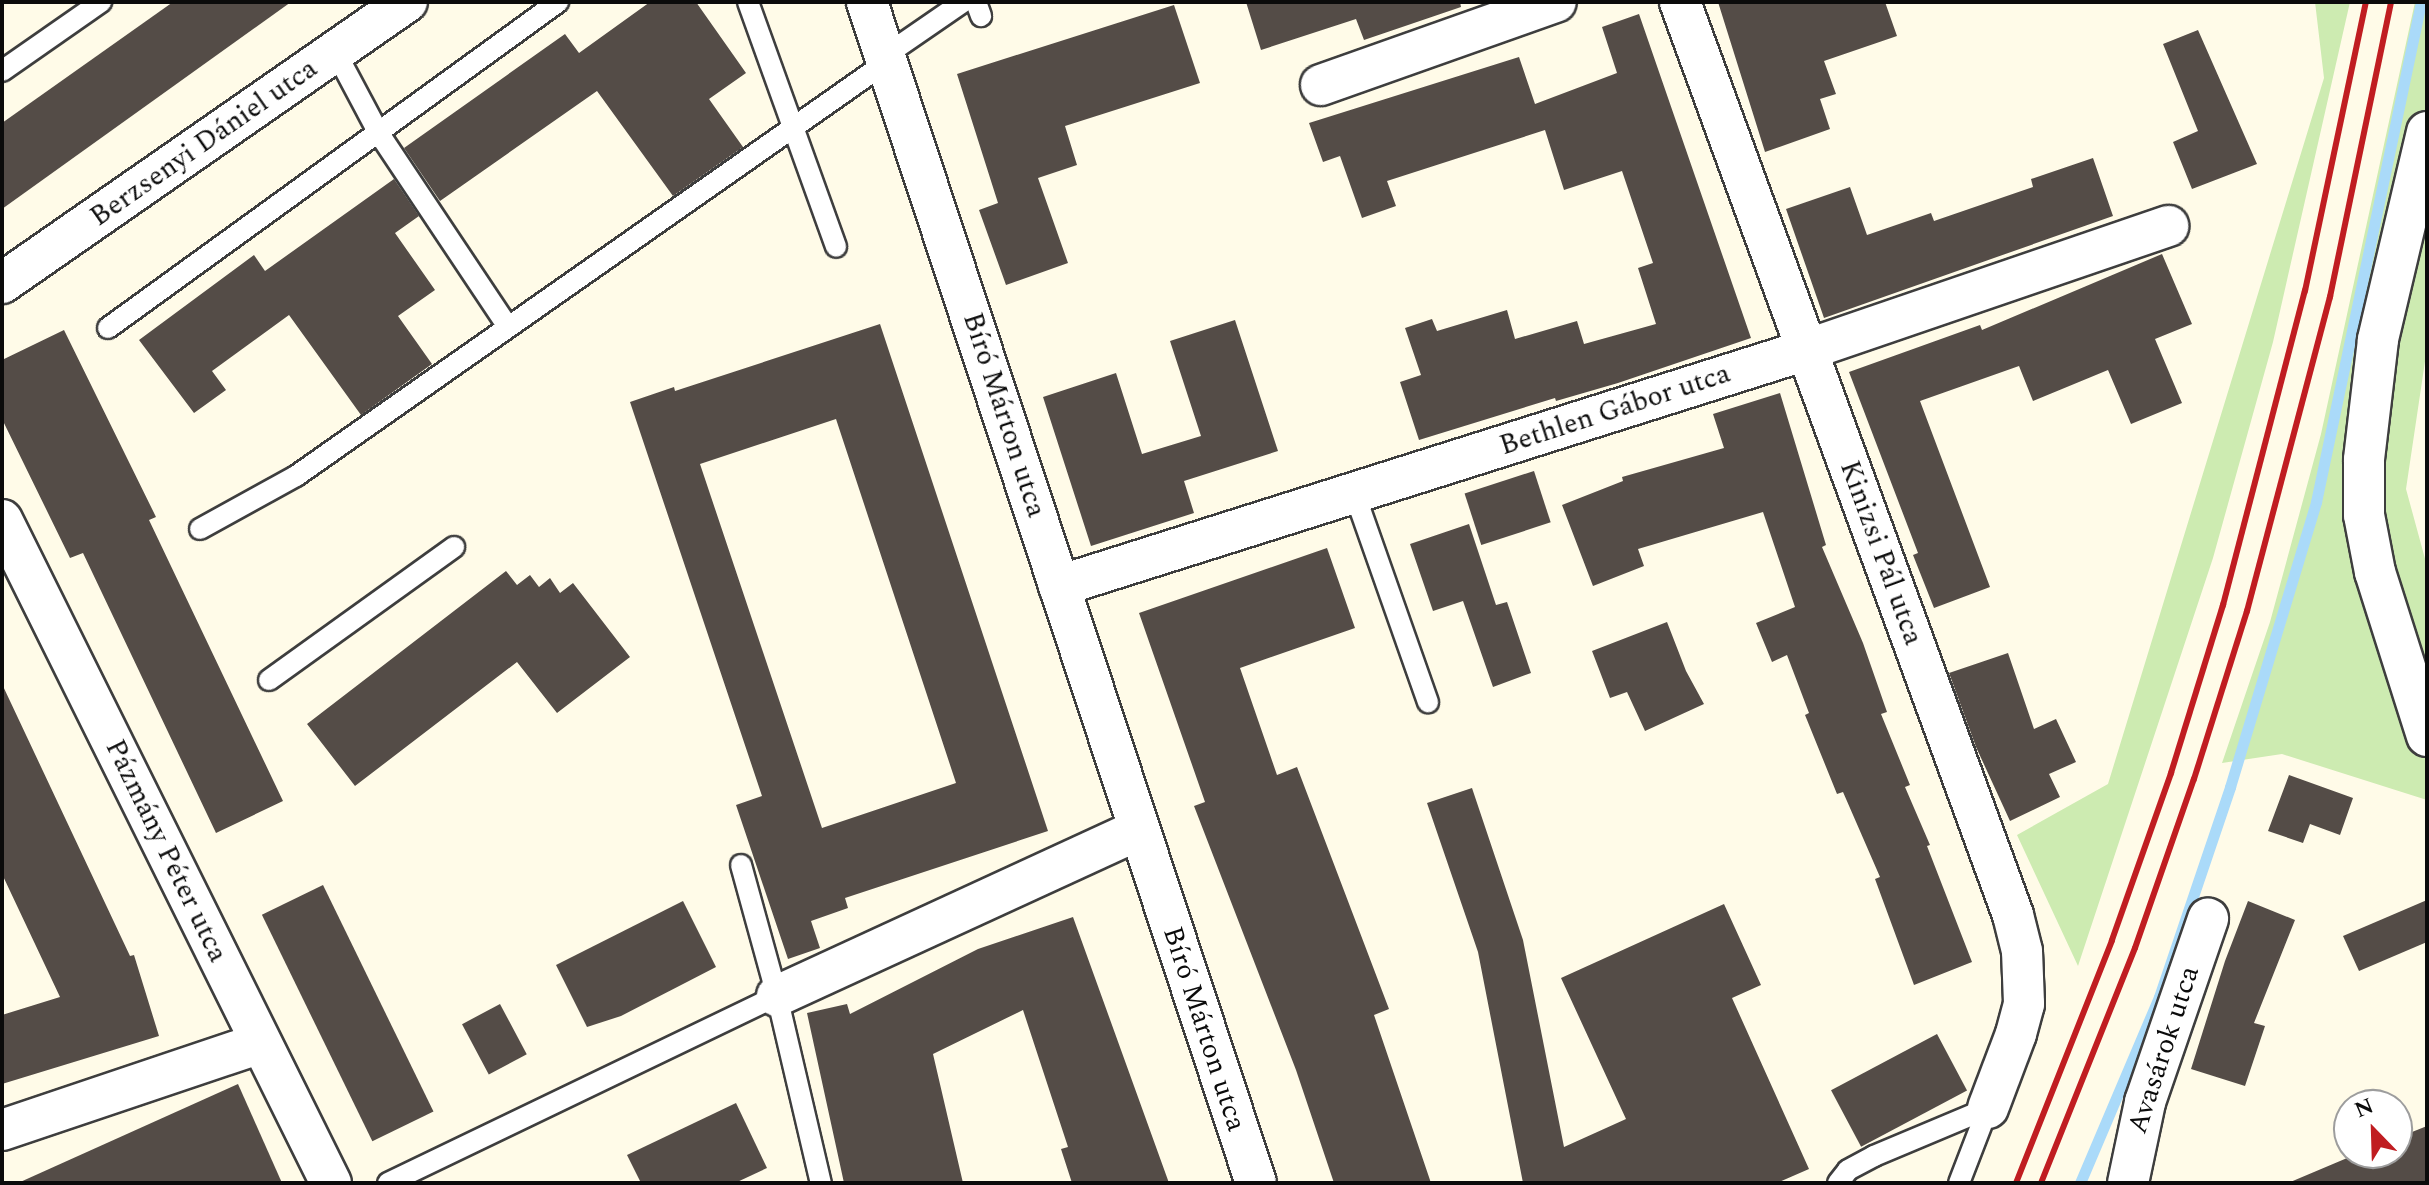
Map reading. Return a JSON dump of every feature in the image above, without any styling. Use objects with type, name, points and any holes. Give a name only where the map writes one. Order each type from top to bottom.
[{"type":"street","name":"Berzsenyi Dániel utca","points":[[2,283],[407,2]]},
{"type":"street","name":"Bíró Márton utca","points":[[867,2],[1256,1183]]},
{"type":"street","points":[[1321,85],[1556,2]]},
{"type":"street","name":"Kinizsi Pál utca","points":[[1680,2],[2001,872],[2022,951],[2024,1004],[1988,1108]]},
{"type":"street","points":[[2427,132],[2378,340],[2370,396],[2364,515],[2375,572],[2427,736]]},
{"type":"street","name":"Bethlen Gábor utca","points":[[1059,586],[1806,350],[2168,226]]},
{"type":"street","name":"Pázmány Péter utca","points":[[2,520],[331,1183]]},
{"type":"street","points":[[777,996],[1138,830]]},
{"type":"street","name":"Avasárok utca","points":[[2128,1183],[2145,1102],[2208,919]]},
{"type":"street","points":[[2,1130],[261,1043]]},
{"type":"lane","points":[[2,71],[101,2]]},
{"type":"lane","points":[[108,328],[558,2]]},
{"type":"lane","points":[[748,2],[836,247]]},
{"type":"lane","points":[[200,529],[296,476],[963,2]]},
{"type":"lane","points":[[335,51],[378,132],[508,327]]},
{"type":"lane","points":[[1354,492],[1428,702]]},
{"type":"lane","points":[[269,680],[454,547]]},
{"type":"lane","points":[[741,865],[777,996],[821,1183]]},
{"type":"lane","points":[[388,1183],[777,996]]},
{"type":"lane","points":[[1838,1183],[1848,1170],[1874,1156],[1988,1108]]},
{"type":"lane","points":[[1959,1183],[1988,1108]]},
{"type":"green space","points":[[2315,2],[2350,2],[2273,342],[2213,558],[2078,966],[2017,835],[2108,784],[2324,78]]},
{"type":"green space","points":[[2415,2],[2427,2],[2427,348],[2406,489],[2427,566],[2427,800],[2282,754],[2222,763],[2270,622],[2321,434]]},
{"type":"building","points":[[173,2],[291,2],[2,209],[2,123]]},
{"type":"building","points":[[650,2],[696,2],[746,73],[709,99],[743,147],[673,196],[597,91],[440,201],[404,148],[565,34],[579,53]]},
{"type":"building","points":[[1246,2],[1460,2],[1461,7],[1364,40],[1356,19],[1261,50]]},
{"type":"building","points":[[1718,2],[1885,2],[1897,36],[1824,61],[1836,94],[1820,99],[1830,129],[1765,152]]},
{"type":"building","points":[[1174,5],[1200,83],[1065,126],[1077,165],[1038,178],[1068,263],[1006,285],[979,210],[998,203],[957,74]]},
{"type":"building","points":[[1639,14],[1751,338],[1618,383],[1556,401],[1555,398],[1419,440],[1400,382],[1421,375],[1405,328],[1432,319],[1437,331],[1507,310],[1515,339],[1577,321],[1584,344],[1656,324],[1638,268],[1653,263],[1622,171],[1564,190],[1545,130],[1387,181],[1396,206],[1362,218],[1340,156],[1323,162],[1309,123],[1519,57],[1535,104],[1617,73],[1602,27]]},
{"type":"building","points":[[2198,30],[2257,164],[2192,189],[2173,142],[2198,131],[2163,44]]},
{"type":"building","points":[[2093,158],[2113,216],[1824,318],[1786,209],[1850,187],[1867,235],[1931,213],[1934,221],[2033,187],[2031,179]]},
{"type":"building","points":[[394,179],[419,216],[395,233],[435,290],[398,316],[432,364],[361,415],[289,315],[212,371],[226,390],[194,413],[139,340],[254,255],[265,271]]},
{"type":"building","points":[[2162,254],[2192,324],[2155,339],[2182,403],[2131,424],[2108,370],[2033,401],[2019,366],[1920,401],[1990,587],[1934,608],[1913,555],[1918,553],[1849,372],[1980,325],[1982,330]]},
{"type":"building","points":[[1235,320],[1278,451],[1184,481],[1194,513],[1091,546],[1043,397],[1116,373],[1142,454],[1201,436],[1170,341]]},
{"type":"building","points":[[880,324],[1048,831],[845,898],[848,908],[811,921],[820,948],[788,959],[736,805],[762,796],[630,402],[674,387],[675,391]],"holes":[[[836,419],[956,783],[822,828],[700,464]]]},
{"type":"building","points":[[64,330],[156,517],[149,520],[283,801],[216,833],[83,553],[70,558],[2,419],[2,360]]},
{"type":"building","points":[[1780,393],[1826,545],[1822,547],[1863,643],[1887,712],[1881,714],[1910,785],[1905,787],[1930,845],[1927,846],[1972,962],[1914,985],[1875,879],[1880,877],[1843,792],[1837,794],[1805,715],[1809,713],[1787,655],[1772,662],[1756,623],[1795,607],[1763,512],[1638,549],[1644,566],[1593,586],[1562,505],[1623,481],[1622,477],[1724,448],[1713,414]]},
{"type":"building","points":[[1534,471],[1551,522],[1481,545],[1465,494]]},
{"type":"building","points":[[1469,524],[1496,605],[1507,602],[1531,673],[1493,687],[1463,601],[1433,611],[1410,544]]},
{"type":"building","points":[[1327,548],[1355,628],[1240,668],[1277,775],[1297,767],[1389,1009],[1374,1015],[1431,1183],[1334,1183],[1296,1070],[1194,806],[1205,802],[1139,613]]},
{"type":"building","points":[[506,571],[517,585],[530,575],[539,587],[550,578],[560,593],[573,583],[630,657],[557,713],[517,662],[355,786],[307,724]]},
{"type":"building","points":[[1667,622],[1686,671],[1704,704],[1645,731],[1627,692],[1610,698],[1592,651]]},
{"type":"building","points":[[2008,653],[2034,729],[2056,719],[2076,762],[2049,774],[2060,797],[2010,821],[1976,747],[1949,673]]},
{"type":"building","points":[[2,684],[130,956],[134,955],[159,1036],[2,1084],[2,1015],[60,997],[2,874]]},
{"type":"building","points":[[2289,775],[2353,798],[2340,835],[2310,824],[2303,843],[2268,831]]},
{"type":"building","points":[[1472,788],[1523,940],[1564,1147],[1626,1119],[1561,978],[1724,904],[1761,985],[1732,998],[1809,1169],[1777,1183],[1523,1183],[1478,952],[1427,803]]},
{"type":"building","points":[[323,885],[433,1111],[372,1141],[262,915]]},
{"type":"building","points":[[2427,900],[2427,942],[2359,971],[2343,936]]},
{"type":"building","points":[[683,901],[716,967],[621,1016],[587,1027],[556,965]]},
{"type":"building","points":[[2248,901],[2295,920],[2254,1023],[2265,1026],[2245,1086],[2191,1069],[2225,961]]},
{"type":"building","points":[[1073,917],[1169,1183],[1072,1183],[1061,1149],[1068,1147],[1023,1010],[933,1054],[963,1183],[844,1183],[807,1013],[847,1004],[850,1014],[978,949]]},
{"type":"building","points":[[500,1004],[527,1054],[489,1075],[462,1024]]},
{"type":"building","points":[[1937,1034],[1967,1091],[1861,1147],[1831,1090]]},
{"type":"building","points":[[238,1084],[282,1183],[18,1183]]},
{"type":"building","points":[[736,1103],[767,1168],[735,1183],[641,1183],[627,1155]]},
{"type":"building","points":[[2427,1126],[2427,1183],[2288,1183],[2333,1164],[2333,1169],[2413,1169],[2413,1132]]},
{"type":"waterway","points":[[2080,1183],[2159,997],[2230,787],[2316,502],[2421,2]]},
{"type":"railway","points":[[2016,1183],[2112,940],[2171,773],[2223,605],[2305,291],[2366,2]]},
{"type":"railway","points":[[2041,1183],[2135,948],[2194,779],[2247,611],[2330,297],[2391,2]]}]
